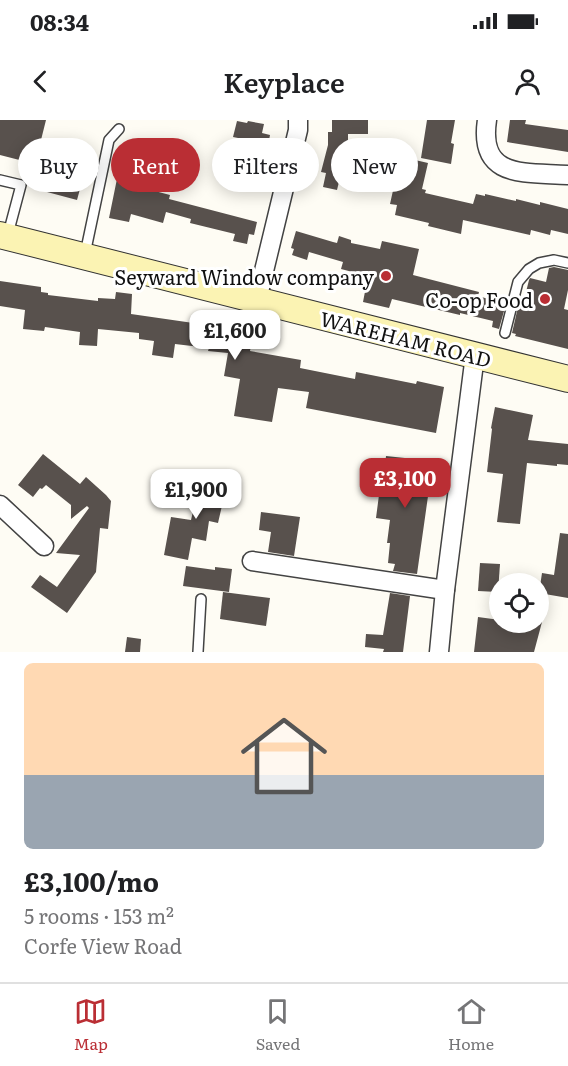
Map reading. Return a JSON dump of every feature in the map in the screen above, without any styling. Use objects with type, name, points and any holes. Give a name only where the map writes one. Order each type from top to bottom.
[{"type":"street","points":[[257,300],[298,130],[298,120]]},
{"type":"street","points":[[487,120],[487,146],[495,161],[501,166],[511,171],[568,175]]},
{"type":"street","name":"WAREHAM ROAD","points":[[4,236],[568,379]]},
{"type":"street","points":[[439,652],[475,355]]},
{"type":"street","points":[[0,505],[44,546]]},
{"type":"street","points":[[252,561],[445,590]]},
{"type":"lane","points":[[84,256],[109,140],[119,129]]},
{"type":"lane","points":[[0,180],[21,185],[4,236]]},
{"type":"lane","points":[[505,333],[518,282],[529,269],[539,263],[554,260],[568,263]]},
{"type":"lane","points":[[198,652],[201,599]]},
{"type":"building","points":[[0,120],[46,120],[42,138],[18,138],[18,160],[0,155]]},
{"type":"building","points":[[332,120],[368,120],[368,134],[348,134],[348,138],[331,138],[331,189],[323,187],[326,173],[321,172],[328,145],[328,132],[332,132]]},
{"type":"building","points":[[427,120],[455,120],[451,143],[454,144],[451,164],[421,158]]},
{"type":"building","points":[[510,120],[526,120],[525,124],[568,130],[568,152],[507,142]]},
{"type":"building","points":[[237,121],[264,124],[262,133],[270,135],[269,138],[233,137]]},
{"type":"building","points":[[418,161],[428,163],[422,189],[426,190],[425,193],[473,204],[476,194],[485,196],[485,194],[540,205],[540,202],[568,209],[568,234],[551,230],[550,235],[531,230],[530,235],[463,220],[461,234],[395,215],[397,205],[390,204],[393,192],[418,192]]},
{"type":"building","points":[[47,192],[79,192],[77,200]]},
{"type":"building","points":[[114,192],[159,192],[170,195],[169,199],[257,222],[254,235],[249,234],[247,244],[233,241],[235,234],[190,223],[191,219],[166,212],[163,223],[131,214],[129,222],[109,218]]},
{"type":"building","points":[[296,231],[337,243],[339,236],[351,240],[351,243],[380,249],[382,241],[419,249],[413,275],[479,292],[478,296],[506,304],[499,329],[492,327],[493,321],[392,299],[389,308],[363,302],[368,276],[341,269],[343,262],[309,252],[307,260],[292,255],[294,249],[291,248]]},
{"type":"building","name":"Co-op Food","points":[[549,268],[568,270],[568,290],[564,309],[568,310],[568,349],[515,336],[516,334],[512,333],[518,307],[522,308],[530,278],[546,282]]},
{"type":"building","points":[[0,281],[41,287],[41,292],[48,293],[48,295],[98,301],[98,298],[115,299],[116,292],[132,294],[131,314],[214,326],[214,328],[222,329],[222,334],[252,341],[250,351],[301,360],[300,368],[355,379],[356,372],[444,387],[436,433],[306,408],[309,392],[278,388],[272,422],[234,416],[240,379],[224,376],[228,353],[175,344],[173,358],[152,355],[154,341],[139,339],[139,333],[98,329],[97,346],[79,345],[80,332],[45,327],[44,331],[23,329],[25,310],[0,306]]},
{"type":"building","points":[[495,407],[533,415],[528,440],[568,444],[568,465],[527,463],[520,524],[497,522],[503,474],[487,472]]},
{"type":"building","points":[[43,454],[80,484],[86,477],[111,501],[108,529],[100,528],[96,572],[67,613],[31,587],[40,575],[57,587],[80,555],[56,553],[89,508],[87,506],[71,519],[71,505],[46,485],[40,488],[33,497],[18,485]]},
{"type":"building","points":[[386,456],[433,461],[417,574],[393,571],[395,564],[388,563],[390,543],[387,543],[390,520],[376,518],[379,495],[382,496]]},
{"type":"building","points":[[201,478],[227,484],[218,523],[209,521],[206,541],[192,538],[188,560],[164,555],[171,517],[191,520]]},
{"type":"building","points":[[261,512],[300,517],[294,556],[268,552],[271,532],[259,530]]},
{"type":"building","points":[[560,533],[568,534],[568,598],[549,595],[549,574],[554,575]]},
{"type":"building","points":[[480,563],[500,564],[499,573],[489,573],[489,592],[478,591]]},
{"type":"building","points":[[186,566],[215,570],[215,567],[232,569],[229,592],[183,586]]},
{"type":"building","points":[[223,592],[270,598],[266,626],[220,619]]},
{"type":"building","points":[[390,593],[410,596],[403,652],[383,652],[384,649],[365,647],[366,634],[383,635]]},
{"type":"building","points":[[478,617],[489,618],[489,633],[539,633],[534,652],[474,652]]},
{"type":"building","points":[[127,637],[141,639],[140,652],[125,652]]},
{"type":"place","name":"Seyward Window company","points":[[386,276]]},
{"type":"place","name":"Co-op Food","points":[[545,299]]}]
